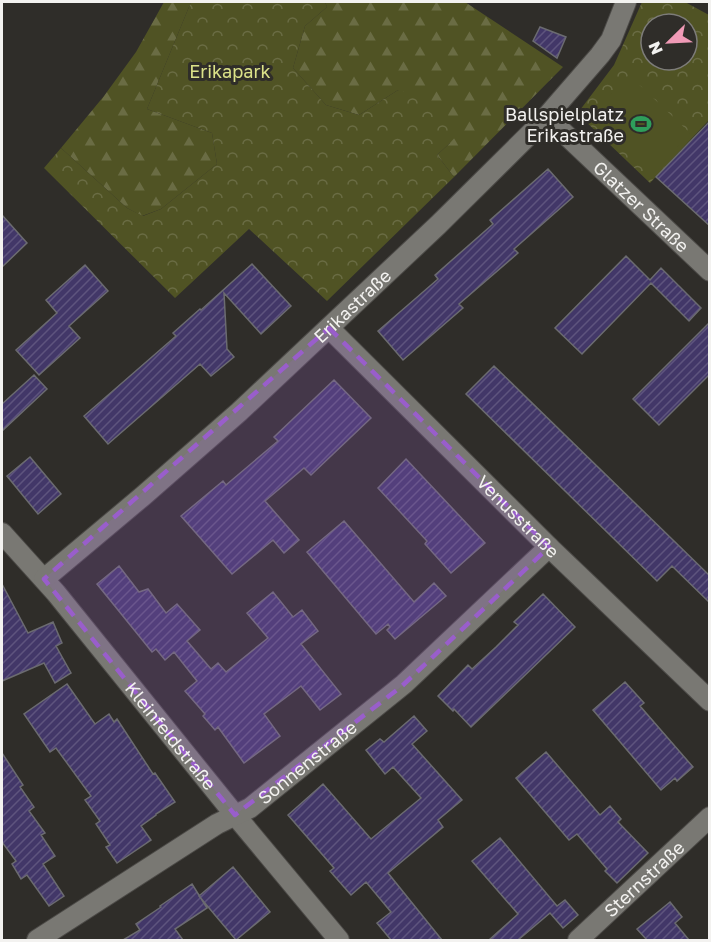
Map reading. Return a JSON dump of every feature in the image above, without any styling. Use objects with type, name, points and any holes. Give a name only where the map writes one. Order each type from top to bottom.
[{"type":"street","name":"Erikastraße","points":[[44,579],[231,419],[438,225],[547,117],[606,48],[626,2]]},
{"type":"street","name":"Glatzer Straße","points":[[547,117],[710,271]]},
{"type":"street","name":"Venusstraße","points":[[329,328],[549,548],[710,701]]},
{"type":"street","name":"Kleinfeldstraße","points":[[2,533],[44,579],[339,940]]},
{"type":"street","name":"Sonnenstraße","points":[[37,940],[217,824],[250,808],[404,684],[549,548]]},
{"type":"street","name":"Sternstraße","points":[[578,940],[710,818]]},
{"type":"highlighted area","points":[[329,328],[549,547],[402,686],[235,815],[44,579]]},
{"type":"green space","points":[[164,2],[191,2],[147,109],[212,133],[217,164],[161,209],[142,216],[127,208],[61,148],[104,96],[136,52]]},
{"type":"green space","name":"Erikapark","points":[[191,2],[325,2],[327,7],[305,26],[293,68],[326,105],[359,115],[398,90],[429,100],[451,118],[458,134],[437,155],[454,177],[327,301],[249,229],[175,298],[44,168],[61,148],[127,208],[143,216],[161,209],[217,164],[212,133],[147,109]]},
{"type":"green space","points":[[325,2],[465,2],[563,67],[454,177],[437,155],[450,143],[398,90],[359,115],[326,105],[293,68],[305,26],[327,7]]},
{"type":"green space","points":[[642,2],[685,2],[709,15],[709,120],[650,183],[582,118],[580,110],[614,65]]},
{"type":"green space","name":"Ballspielplatz Erikastraße","points":[[629,75],[690,133],[653,173],[592,114]]},
{"type":"building","points":[[540,27],[566,37],[557,58],[533,41]]},
{"type":"building","points":[[710,121],[710,226],[656,177]]},
{"type":"building","points":[[548,169],[573,197],[514,249],[518,253],[459,304],[463,308],[403,360],[378,331],[438,279],[435,275],[493,224],[490,220]]},
{"type":"building","points":[[2,215],[27,243],[2,267]]},
{"type":"building","points":[[626,256],[650,280],[661,268],[701,308],[689,321],[651,283],[582,354],[555,328]]},
{"type":"building","points":[[252,264],[291,306],[261,334],[224,293],[227,349],[234,357],[211,376],[200,364],[108,444],[84,416],[176,336],[173,333]]},
{"type":"building","points":[[85,265],[108,291],[69,326],[80,338],[39,375],[16,350],[57,313],[46,300]]},
{"type":"building","points":[[710,322],[710,374],[659,425],[633,399]]},
{"type":"building","points":[[494,366],[710,576],[710,603],[672,566],[657,581],[466,394]]},
{"type":"building","points":[[34,375],[47,389],[2,431],[2,404]]},
{"type":"building","points":[[334,380],[371,418],[311,475],[304,468],[265,501],[299,540],[284,553],[273,540],[232,574],[181,516],[223,481],[226,485],[278,441],[274,437]]},
{"type":"building","points":[[30,457],[61,494],[38,514],[7,476]]},
{"type":"building","points":[[406,459],[485,543],[451,573],[425,544],[427,541],[378,488]]},
{"type":"building","points":[[344,521],[414,602],[434,583],[446,596],[395,639],[387,630],[390,627],[388,624],[376,634],[307,552]]},
{"type":"building","points":[[119,566],[139,592],[148,589],[166,613],[177,604],[200,630],[187,641],[211,669],[218,663],[226,672],[268,638],[247,613],[273,592],[293,617],[302,610],[318,631],[301,644],[341,694],[320,710],[301,686],[264,714],[280,736],[244,763],[218,727],[215,730],[203,716],[205,714],[185,691],[197,681],[174,652],[165,660],[156,649],[152,652],[97,584]]},
{"type":"building","points":[[2,584],[28,633],[53,622],[62,643],[56,646],[71,673],[55,683],[44,663],[2,681]]},
{"type":"building","points":[[543,594],[575,627],[471,727],[438,696],[468,665],[472,669],[496,647],[518,625],[514,622]]},
{"type":"building","points":[[625,682],[644,703],[640,706],[693,767],[677,781],[675,778],[661,790],[593,710]]},
{"type":"building","points":[[67,684],[95,724],[109,714],[114,722],[117,719],[153,774],[155,773],[175,802],[141,826],[151,840],[117,863],[106,847],[110,845],[96,824],[100,821],[85,800],[91,796],[56,748],[50,752],[24,714]]},
{"type":"building","points":[[414,716],[427,731],[412,744],[462,800],[438,820],[443,827],[388,873],[442,940],[391,940],[377,923],[391,912],[366,882],[351,895],[330,871],[334,868],[288,815],[323,784],[371,839],[421,798],[393,767],[385,774],[366,750],[380,739],[384,742]]},
{"type":"building","points":[[546,752],[600,815],[610,806],[621,819],[618,822],[648,853],[617,883],[577,834],[569,840],[516,778]]},
{"type":"building","points":[[2,753],[23,785],[20,787],[34,807],[29,811],[45,833],[41,835],[55,856],[43,864],[64,896],[49,906],[27,875],[21,879],[12,864],[16,861],[2,842]]},
{"type":"building","points":[[500,838],[557,906],[565,900],[578,915],[563,928],[550,913],[518,940],[489,940],[518,914],[472,861]]},
{"type":"building","points":[[233,867],[270,912],[236,940],[199,896]]},
{"type":"building","points":[[192,884],[207,908],[175,929],[183,940],[123,940],[140,930],[136,924]]},
{"type":"building","points":[[670,902],[682,917],[675,923],[689,940],[647,940],[637,929]]},
{"type":"place","name":"Ballspielplatz Erikastraße","points":[[641,124]]}]
